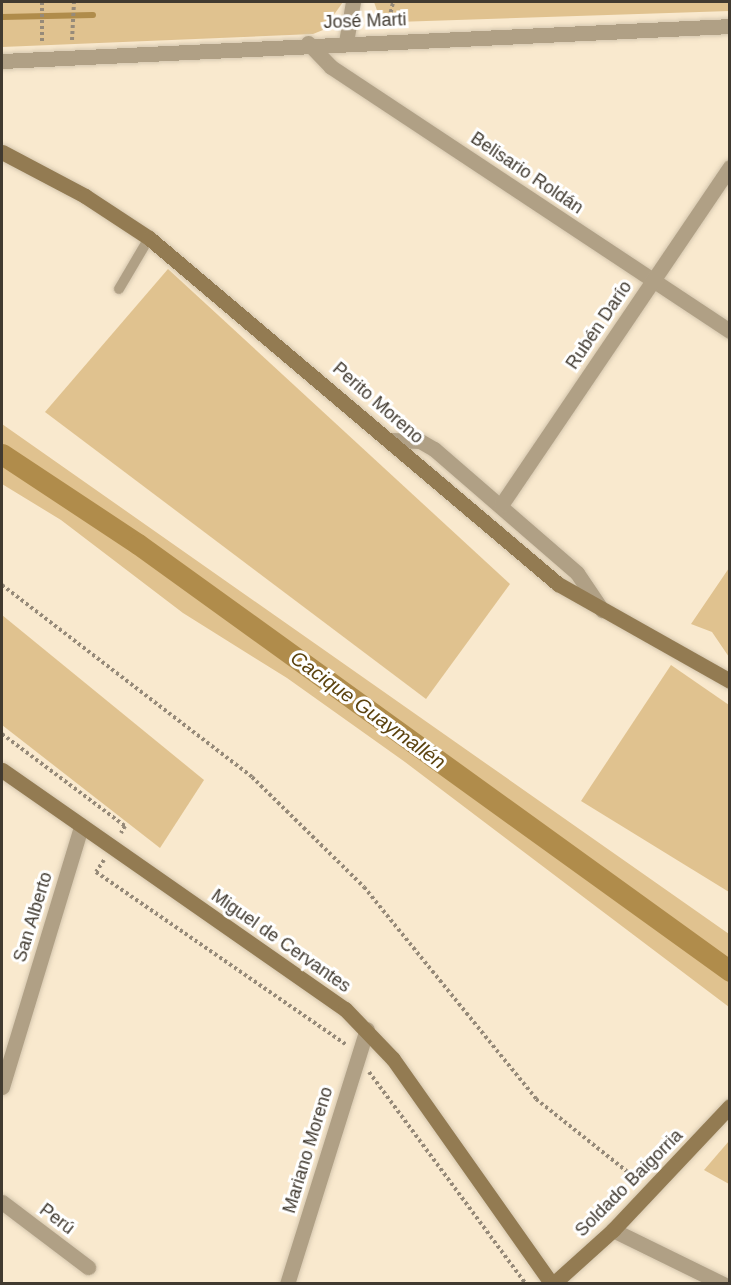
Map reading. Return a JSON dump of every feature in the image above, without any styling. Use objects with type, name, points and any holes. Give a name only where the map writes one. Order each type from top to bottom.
[{"type":"main road","name":"Perito Moreno","points":[[2,152],[85,196],[149,238],[391,440],[558,584],[606,615],[729,681]]},
{"type":"main road","name":"Miguel de Cervantes","points":[[2,770],[111,848],[324,991],[367,1029],[552,1284]]},
{"type":"main road","name":"Soldado Baigorria","points":[[552,1284],[613,1230],[729,1106]]},
{"type":"street","points":[[346,42],[353,2]]},
{"type":"street","name":"José Marti","points":[[2,61],[308,43],[729,26]]},
{"type":"street","name":"Belisario Roldán","points":[[308,43],[331,67],[729,331]]},
{"type":"street","name":"Rubén Darío","points":[[501,505],[729,167]]},
{"type":"street","points":[[391,440],[420,441],[434,449],[577,573],[606,615]]},
{"type":"street","name":"San Alberto","points":[[2,1087],[81,827]]},
{"type":"street","name":"Mariano Moreno","points":[[287,1284],[367,1029]]},
{"type":"street","name":"Perú","points":[[2,1202],[88,1267]]},
{"type":"street","points":[[613,1230],[723,1284]]},
{"type":"lane","points":[[119,289],[149,238]]},
{"type":"path","points":[[42,2],[42,42]]},
{"type":"path","points":[[72,40],[74,2]]},
{"type":"path","points":[[2,585],[252,777],[364,888],[536,1099],[634,1177]]},
{"type":"path","points":[[2,734],[124,826],[96,872],[344,1042],[399,1106],[526,1284]]},
{"type":"shaded area","points":[[2,2],[343,2],[323,30],[313,34],[2,47]]},
{"type":"shaded area","points":[[374,2],[729,2],[730,11],[396,22],[379,16]]},
{"type":"shaded area","points":[[168,269],[510,584],[426,699],[45,412]]},
{"type":"shaded area","points":[[2,424],[729,934],[729,1007],[405,762],[287,678],[183,613],[61,520],[2,484]]},
{"type":"shaded area","points":[[729,568],[729,657],[712,632],[691,624]]},
{"type":"shaded area","points":[[2,615],[204,780],[160,848],[2,725]]},
{"type":"shaded area","points":[[671,665],[729,705],[729,892],[581,801]]},
{"type":"shaded area","points":[[729,1141],[729,1184],[704,1170]]},
{"type":"waterway","points":[[2,17],[93,15]]},
{"type":"waterway","name":"Cacique Guaymallén","points":[[2,454],[138,544],[730,971]]}]
